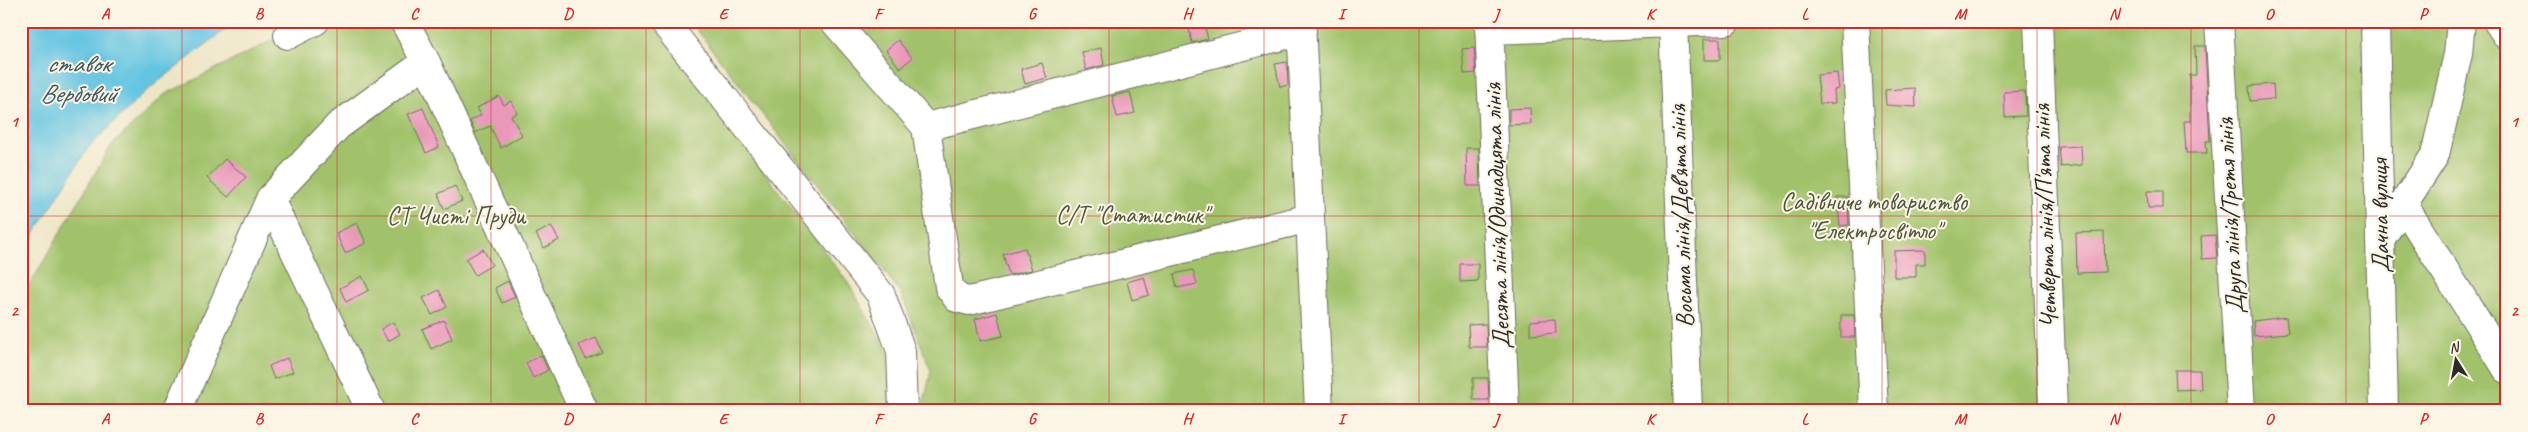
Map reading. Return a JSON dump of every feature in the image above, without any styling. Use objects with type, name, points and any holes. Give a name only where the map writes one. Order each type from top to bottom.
[{"type":"street","points":[[288,35],[315,21]]},
{"type":"street","points":[[404,21],[426,62],[584,411]]},
{"type":"street","points":[[662,21],[881,295],[901,351],[903,411]]},
{"type":"street","points":[[834,21],[926,127],[949,287],[957,298],[969,301],[1310,218]]},
{"type":"street","points":[[1489,25],[1726,21]]},
{"type":"street","points":[[1855,21],[1874,411]]},
{"type":"street","name":"Четверта лінія/П'ята лінія","points":[[2038,21],[2053,411]]},
{"type":"street","name":"Друга лінія/Третя лінія","points":[[2219,21],[2241,411]]},
{"type":"street","name":"Дачна вулиця","points":[[2375,21],[2384,411]]},
{"type":"street","points":[[2380,240],[2435,155],[2458,54],[2461,21]]},
{"type":"street","points":[[2497,21],[2507,36]]},
{"type":"street","name":"Восьма лінія/Дев'ята лінія","points":[[1673,22],[1688,411]]},
{"type":"street","name":"Десята лінія/Одинадцята лінія","points":[[1489,25],[1505,411]]},
{"type":"street","points":[[926,127],[1301,26],[1317,410]]},
{"type":"street","points":[[177,411],[270,199],[338,126],[426,62]]},
{"type":"street","points":[[270,199],[371,411]]},
{"type":"street","points":[[2403,204],[2507,369]]},
{"type":"green space","name":"СТ Чисті Пруди","points":[[311,21],[650,21],[849,284],[888,352],[891,411],[21,411],[21,300],[111,146],[164,95]]},
{"type":"green space","points":[[690,21],[2507,21],[2507,411],[922,411],[931,371],[901,293]]},
{"type":"water","name":"ставок Вербовий","points":[[21,21],[234,21],[145,92],[88,148],[32,237],[21,245]]},
{"type":"building","points":[[1203,21],[1208,39],[1192,43],[1188,24]]},
{"type":"building","points":[[1704,39],[1720,39],[1720,60],[1704,60]]},
{"type":"building","points":[[898,40],[912,58],[900,68],[886,50]]},
{"type":"building","points":[[2195,46],[2205,46],[2210,141],[2206,141],[2207,153],[2186,153],[2184,121],[2190,121],[2190,75],[2196,75]]},
{"type":"building","points":[[1101,48],[1104,65],[1086,70],[1082,52]]},
{"type":"building","points":[[1474,48],[1476,73],[1464,74],[1462,49]]},
{"type":"building","points":[[1287,62],[1288,85],[1280,87],[1275,64]]},
{"type":"building","points":[[1042,63],[1047,78],[1025,84],[1021,69]]},
{"type":"building","points":[[1837,73],[1839,89],[1834,90],[1835,103],[1820,104],[1817,75]]},
{"type":"building","points":[[2273,84],[2274,99],[2250,101],[2249,86]]},
{"type":"building","points":[[1915,88],[1916,107],[1886,105],[1885,90]]},
{"type":"building","points":[[2025,91],[2026,116],[2005,117],[2004,92]]},
{"type":"building","points":[[1130,92],[1135,113],[1117,117],[1112,96]]},
{"type":"building","points":[[499,96],[504,105],[511,101],[517,113],[511,116],[522,135],[501,148],[490,126],[475,133],[470,121],[481,115],[477,108]]},
{"type":"building","points":[[423,108],[439,147],[426,153],[408,114]]},
{"type":"building","points":[[1530,108],[1531,124],[1509,125],[1509,109]]},
{"type":"building","points":[[2081,146],[2082,165],[2061,167],[2059,147]]},
{"type":"building","points":[[1466,148],[1479,148],[1480,186],[1467,186]]},
{"type":"building","points":[[225,159],[246,177],[228,197],[207,178]]},
{"type":"building","points":[[455,186],[462,201],[444,209],[438,194]]},
{"type":"building","points":[[2147,191],[2163,191],[2163,208],[2148,208]]},
{"type":"building","points":[[1837,197],[1848,197],[1849,225],[1840,226]]},
{"type":"building","points":[[357,223],[366,243],[345,253],[336,233]]},
{"type":"building","points":[[551,226],[559,240],[544,248],[536,234]]},
{"type":"building","points":[[2104,232],[2105,272],[2077,273],[2076,233]]},
{"type":"building","points":[[2215,235],[2217,258],[2202,259],[2201,236]]},
{"type":"building","points":[[1025,248],[1032,270],[1009,275],[1003,254]]},
{"type":"building","points":[[483,249],[492,265],[475,275],[466,259]]},
{"type":"building","points":[[1925,250],[1925,264],[1916,264],[1916,277],[1894,277],[1894,251]]},
{"type":"building","points":[[1460,264],[1478,264],[1478,281],[1460,282]]},
{"type":"building","points":[[1193,270],[1197,284],[1177,288],[1174,274]]},
{"type":"building","points":[[362,276],[369,290],[346,302],[340,288]]},
{"type":"building","points":[[1144,277],[1149,295],[1132,300],[1127,282]]},
{"type":"building","points":[[508,281],[515,297],[502,303],[495,288]]},
{"type":"building","points":[[439,290],[447,307],[432,315],[423,298]]},
{"type":"building","points":[[997,313],[1003,336],[980,341],[975,319]]},
{"type":"building","points":[[1841,315],[1854,315],[1855,337],[1841,337]]},
{"type":"building","points":[[2286,317],[2288,333],[2254,336],[2253,321]]},
{"type":"building","points":[[1555,319],[1556,333],[1530,335],[1530,321]]},
{"type":"building","points":[[444,320],[452,339],[431,349],[422,329]]},
{"type":"building","points":[[393,322],[400,334],[388,341],[381,329]]},
{"type":"building","points":[[1486,324],[1487,347],[1469,347],[1468,325]]},
{"type":"building","points":[[596,338],[602,352],[586,359],[579,345]]},
{"type":"building","points":[[541,355],[548,370],[533,378],[526,363]]},
{"type":"building","points":[[287,358],[293,372],[274,379],[269,366]]},
{"type":"building","points":[[2175,370],[2200,370],[2201,389],[2176,390]]},
{"type":"building","points":[[1473,378],[1488,378],[1489,400],[1473,400]]},
{"type":"park label","name":"С/Т \"Статистик\"","points":[[1132,215]]},
{"type":"park label","name":"Садівниче товариство \"Електросвітло\"","points":[[1874,216]]}]
